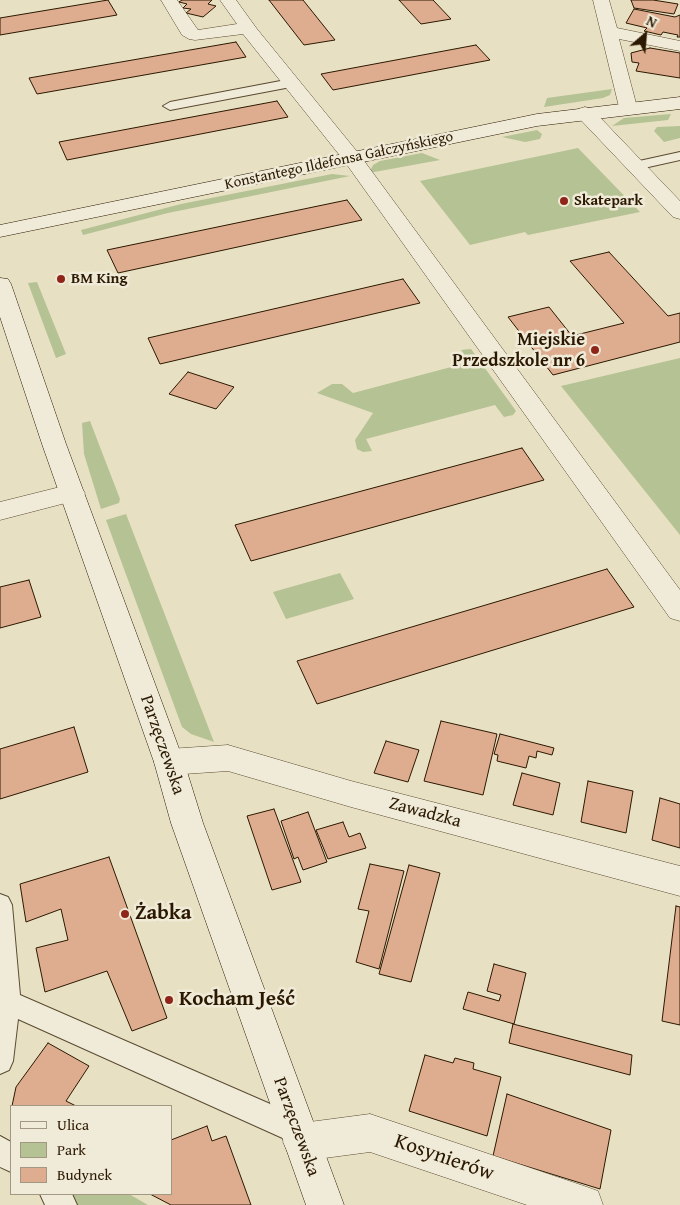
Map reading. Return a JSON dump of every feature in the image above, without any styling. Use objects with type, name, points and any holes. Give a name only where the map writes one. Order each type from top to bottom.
[{"type":"street","points":[[169,0],[188,31],[195,35],[248,28]]},
{"type":"street","points":[[228,0],[291,83],[352,158],[680,610]]},
{"type":"street","points":[[601,0],[628,107]]},
{"type":"street","points":[[609,32],[680,46]]},
{"type":"street","name":"Konstantego Ildefonsa Gałczyńskiego","points":[[0,231],[504,127],[628,107],[680,103]]},
{"type":"street","points":[[585,113],[680,213]]},
{"type":"street","name":"Parzęczewska","points":[[0,284],[72,493],[169,762],[187,823],[325,1205]]},
{"type":"street","points":[[0,512],[72,493]]},
{"type":"street","name":"Zawadzka","points":[[169,762],[228,758],[351,794],[680,881]]},
{"type":"street","name":"Kosynierów","points":[[299,1136],[370,1132],[584,1205]]},
{"type":"lane","points":[[170,106],[291,83]]},
{"type":"lane","points":[[634,166],[680,156]]},
{"type":"lane","points":[[0,905],[4,1003],[0,1061]]},
{"type":"lane","points":[[4,1003],[299,1136]]},
{"type":"lane","points":[[55,1195],[63,1205]]},
{"type":"green space","points":[[612,89],[610,95],[603,98],[544,107],[547,98]]},
{"type":"green space","points":[[671,114],[668,120],[612,126],[624,118]]},
{"type":"green space","points":[[680,126],[680,138],[664,142],[654,131],[657,127]]},
{"type":"green space","points":[[537,130],[542,134],[540,139],[525,142],[502,137]]},
{"type":"green space","name":"Skatepark","points":[[578,148],[640,212],[528,235],[525,232],[470,245],[420,181]]},
{"type":"green space","points":[[422,153],[440,160],[369,173],[373,165],[380,161]]},
{"type":"green space","points":[[332,174],[350,176],[168,213],[83,235],[81,230],[181,204]]},
{"type":"green space","points":[[37,282],[66,354],[56,358],[28,283]]},
{"type":"green space","points":[[471,349],[516,411],[513,415],[504,417],[495,405],[366,439],[372,451],[363,452],[357,449],[355,440],[373,413],[317,393],[332,384],[342,384],[353,393],[470,362],[461,350]]},
{"type":"green space","points":[[680,358],[680,535],[561,386]]},
{"type":"green space","points":[[90,421],[120,499],[119,503],[101,509],[84,454],[82,423]]},
{"type":"green space","points":[[126,514],[214,742],[191,734],[182,727],[106,520]]},
{"type":"green space","points":[[340,573],[354,599],[286,619],[273,592]]},
{"type":"green space","points":[[55,1195],[131,1195],[148,1205],[63,1205]]},
{"type":"building","points":[[108,0],[117,15],[0,35],[0,18]]},
{"type":"building","points":[[182,0],[212,0],[208,4],[216,6],[203,17],[186,13],[191,9],[183,8],[187,4],[179,2]]},
{"type":"building","points":[[269,0],[303,0],[335,40],[304,45]]},
{"type":"building","points":[[399,0],[433,0],[451,19],[421,24]]},
{"type":"building","points":[[631,0],[653,0],[678,4],[674,14],[634,8]]},
{"type":"building","points":[[634,9],[675,17],[680,15],[680,37],[663,32],[661,35],[644,31],[647,28],[626,23]]},
{"type":"building","points":[[236,42],[246,57],[37,94],[29,78]]},
{"type":"building","points":[[476,45],[490,60],[333,90],[321,74]]},
{"type":"building","points":[[650,48],[680,53],[680,78],[636,71],[639,63],[632,62],[631,53]]},
{"type":"building","points":[[277,101],[288,117],[67,160],[59,142]]},
{"type":"building","points":[[347,200],[362,220],[118,273],[107,250]]},
{"type":"building","name":"Miejskie Przedszkole nr 6","points":[[609,252],[668,316],[680,313],[680,342],[553,375],[508,317],[549,307],[572,336],[624,323],[570,261]]},
{"type":"building","points":[[403,279],[420,303],[160,364],[148,338]]},
{"type":"building","points":[[188,372],[234,387],[216,409],[169,394]]},
{"type":"building","points":[[522,448],[544,480],[251,561],[235,525]]},
{"type":"building","points":[[607,569],[634,607],[317,704],[297,661]]},
{"type":"building","points":[[29,580],[41,617],[0,628],[0,587]]},
{"type":"building","points":[[441,721],[497,734],[483,795],[424,781]]},
{"type":"building","points":[[74,727],[88,772],[0,799],[0,749]]},
{"type":"building","points":[[500,734],[554,748],[552,755],[537,751],[536,758],[529,756],[526,768],[497,761],[498,755],[494,754]]},
{"type":"building","points":[[386,741],[419,750],[408,782],[374,773]]},
{"type":"building","points":[[522,773],[560,783],[553,815],[513,805]]},
{"type":"building","points":[[588,781],[633,791],[626,833],[581,822]]},
{"type":"building","points":[[660,798],[680,804],[680,848],[652,840]]},
{"type":"building","points":[[274,809],[301,882],[272,890],[247,816]]},
{"type":"building","points":[[308,812],[327,862],[303,870],[298,857],[294,859],[281,821]]},
{"type":"building","points":[[343,822],[349,837],[360,833],[366,848],[328,859],[316,830]]},
{"type":"building","points":[[109,857],[167,1018],[132,1031],[107,971],[45,992],[36,948],[68,940],[61,909],[26,922],[20,884]]},
{"type":"building","points":[[370,864],[404,871],[379,969],[356,962],[369,911],[358,909]]},
{"type":"building","points":[[409,865],[440,873],[411,982],[379,974]]},
{"type":"building","points":[[676,906],[680,907],[680,1025],[662,1021]]},
{"type":"building","points":[[494,964],[526,973],[514,1024],[463,1009],[468,992],[499,1001],[501,995],[487,991]]},
{"type":"building","points":[[513,1024],[632,1055],[630,1075],[509,1043]]},
{"type":"building","points":[[48,1043],[89,1066],[66,1101],[74,1105],[12,1105],[16,1087]]},
{"type":"building","points":[[425,1055],[453,1063],[455,1058],[474,1063],[473,1069],[501,1077],[487,1136],[409,1111]]},
{"type":"building","points":[[507,1094],[611,1130],[600,1189],[493,1156]]},
{"type":"building","points":[[207,1126],[212,1141],[226,1136],[251,1205],[171,1205],[152,1195],[172,1195],[172,1140]]},
{"type":"place","name":"Skatepark","points":[[564,201]]},
{"type":"place","name":"BM King","points":[[61,279]]},
{"type":"place","name":"Miejskie Przedszkole nr 6","points":[[595,350]]},
{"type":"place","name":"Żabka","points":[[125,914]]},
{"type":"place","name":"Kocham Jeść","points":[[169,1000]]}]
